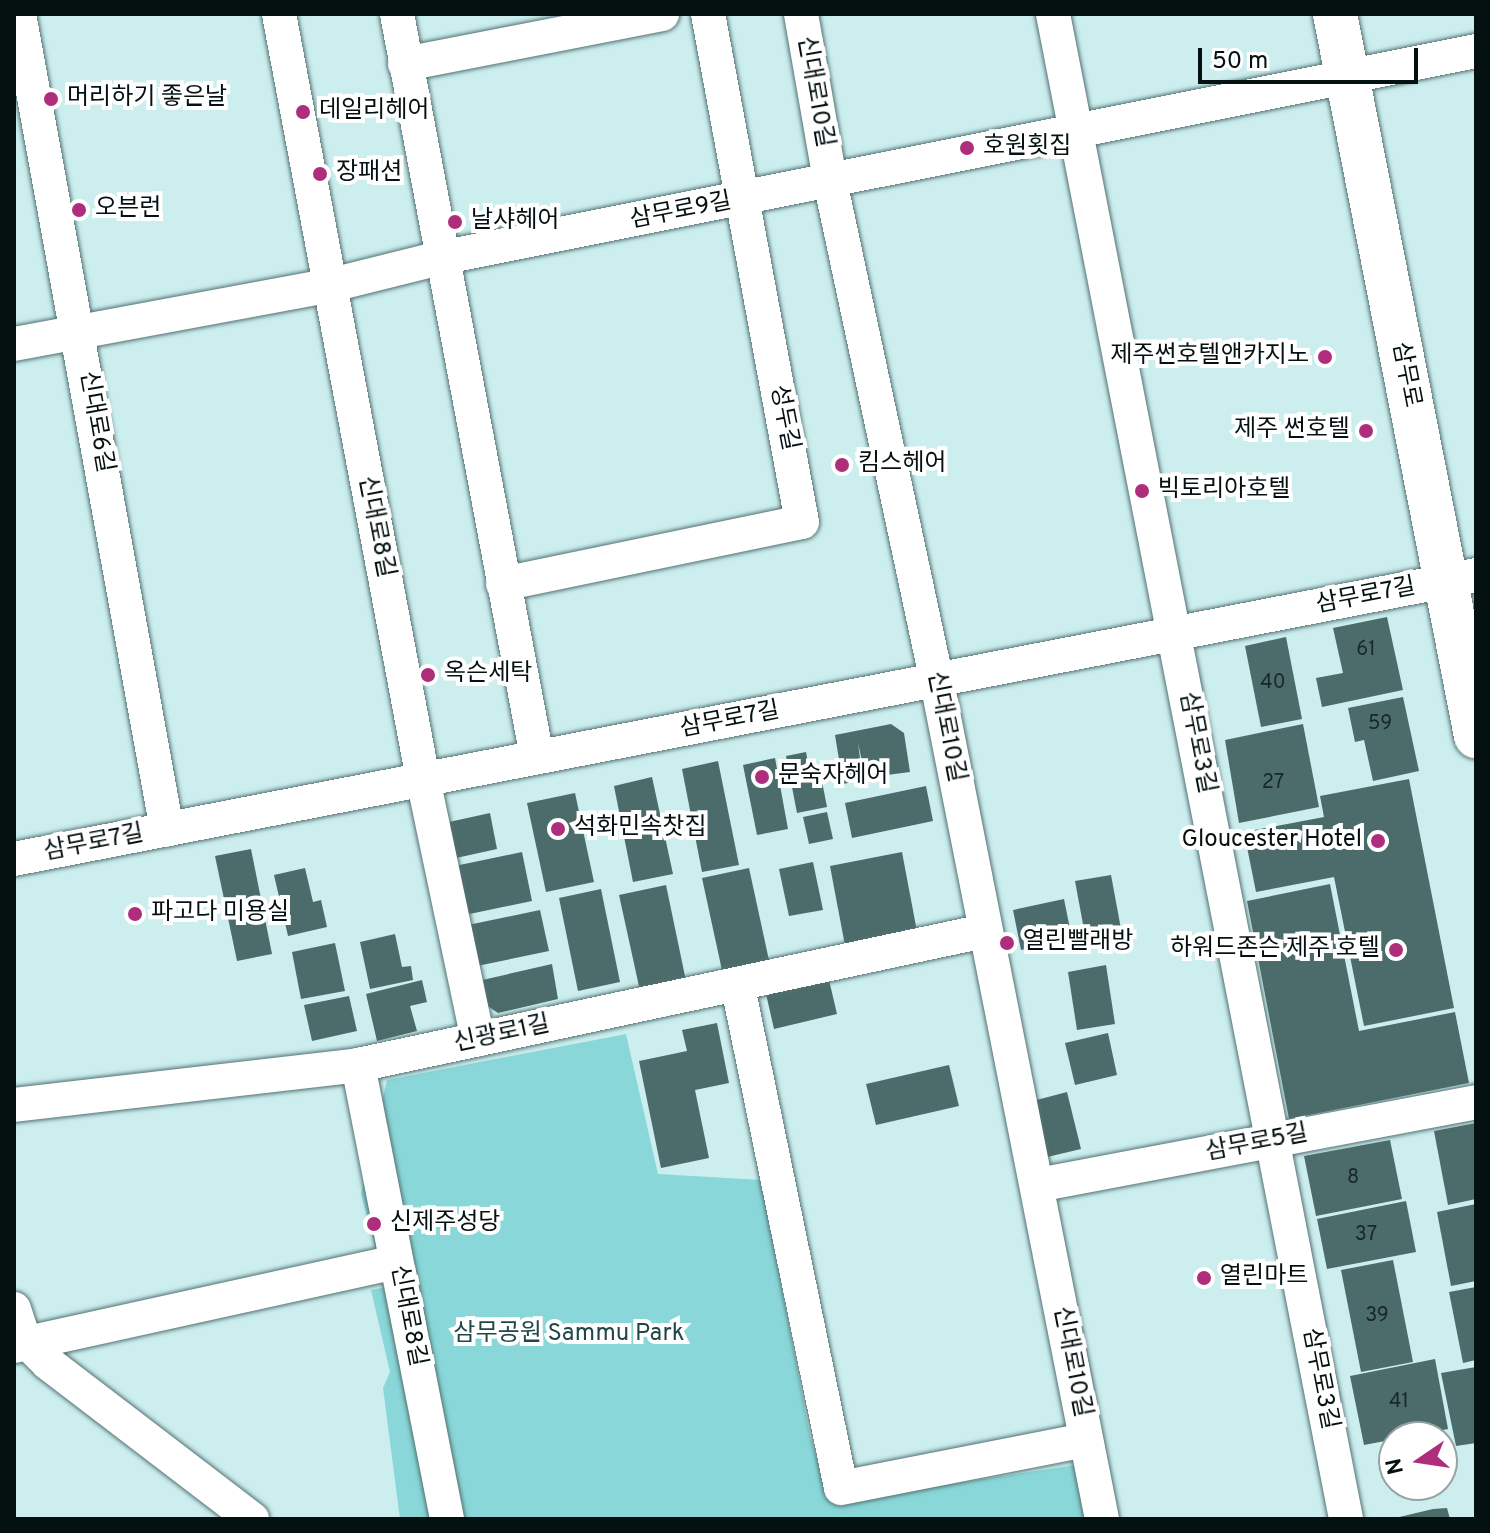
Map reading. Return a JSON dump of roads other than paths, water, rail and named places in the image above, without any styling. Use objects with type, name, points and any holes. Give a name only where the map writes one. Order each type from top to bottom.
[{"type":"main road","name":"삼무로","points":[[1335,14],[1461,578],[1476,736]]},
{"type":"street","name":"신대로6길","points":[[19,14],[24,95],[79,332],[167,830]]},
{"type":"street","name":"신대로8길","points":[[279,14],[423,779],[478,1039]]},
{"type":"street","points":[[397,14],[440,258],[537,757]]},
{"type":"street","points":[[405,64],[662,14]]},
{"type":"street","name":"성두길","points":[[503,584],[802,522],[708,14]]},
{"type":"street","name":"신대로10길","points":[[801,14],[830,181],[937,682],[1102,1519]]},
{"type":"street","name":"삼무로3길","points":[[1053,14],[1346,1519]]},
{"type":"street","name":"삼무로9길","points":[[14,344],[328,286],[440,258],[741,201],[1476,51]]},
{"type":"street","name":"삼무로7길","points":[[14,859],[1461,578]]},
{"type":"street","name":"신광로1길","points":[[14,1105],[358,1065],[738,987],[984,931]]},
{"type":"street","name":"신대로10길","points":[[738,987],[841,1488],[1085,1440]]},
{"type":"street","name":"신대로8길","points":[[358,1065],[447,1519]]},
{"type":"street","name":"삼무로5길","points":[[1038,1185],[1476,1102]]},
{"type":"street","points":[[17,1331],[396,1262]]},
{"type":"street","points":[[17,1331],[48,1363],[252,1519]]},
{"type":"place","name":"머리하기 좋은날","points":[[51,99]]},
{"type":"place","name":"데일리헤어","points":[[303,112]]},
{"type":"place","name":"호원횟집","points":[[967,148]]},
{"type":"place","name":"장패션","points":[[320,174]]},
{"type":"place","name":"오븐런","points":[[79,210]]},
{"type":"place","name":"날샤헤어","points":[[455,222]]},
{"type":"place","name":"제주썬호텔앤카지노","points":[[1325,357]]},
{"type":"place","name":"제주 썬호텔","points":[[1366,431]]},
{"type":"place","name":"킴스헤어","points":[[842,465]]},
{"type":"place","name":"빅토리아호텔","points":[[1142,491]]},
{"type":"place","name":"옥슨세탁","points":[[428,675]]},
{"type":"place","name":"문숙자헤어","points":[[762,777]]},
{"type":"place","name":"석화민속찻집","points":[[558,829]]},
{"type":"place","name":"Gloucester Hotel","points":[[1378,841]]},
{"type":"place","name":"파고다 미용실","points":[[135,914]]},
{"type":"place","name":"열린빨래방","points":[[1007,943]]},
{"type":"place","name":"하워드존슨 제주 호텔","points":[[1396,950]]},
{"type":"place","name":"신제주성당","points":[[374,1224]]},
{"type":"place","name":"열린마트","points":[[1204,1278]]},
{"type":"park label","name":"삼무공원 Sammu Park","points":[[569,1335]]}]
